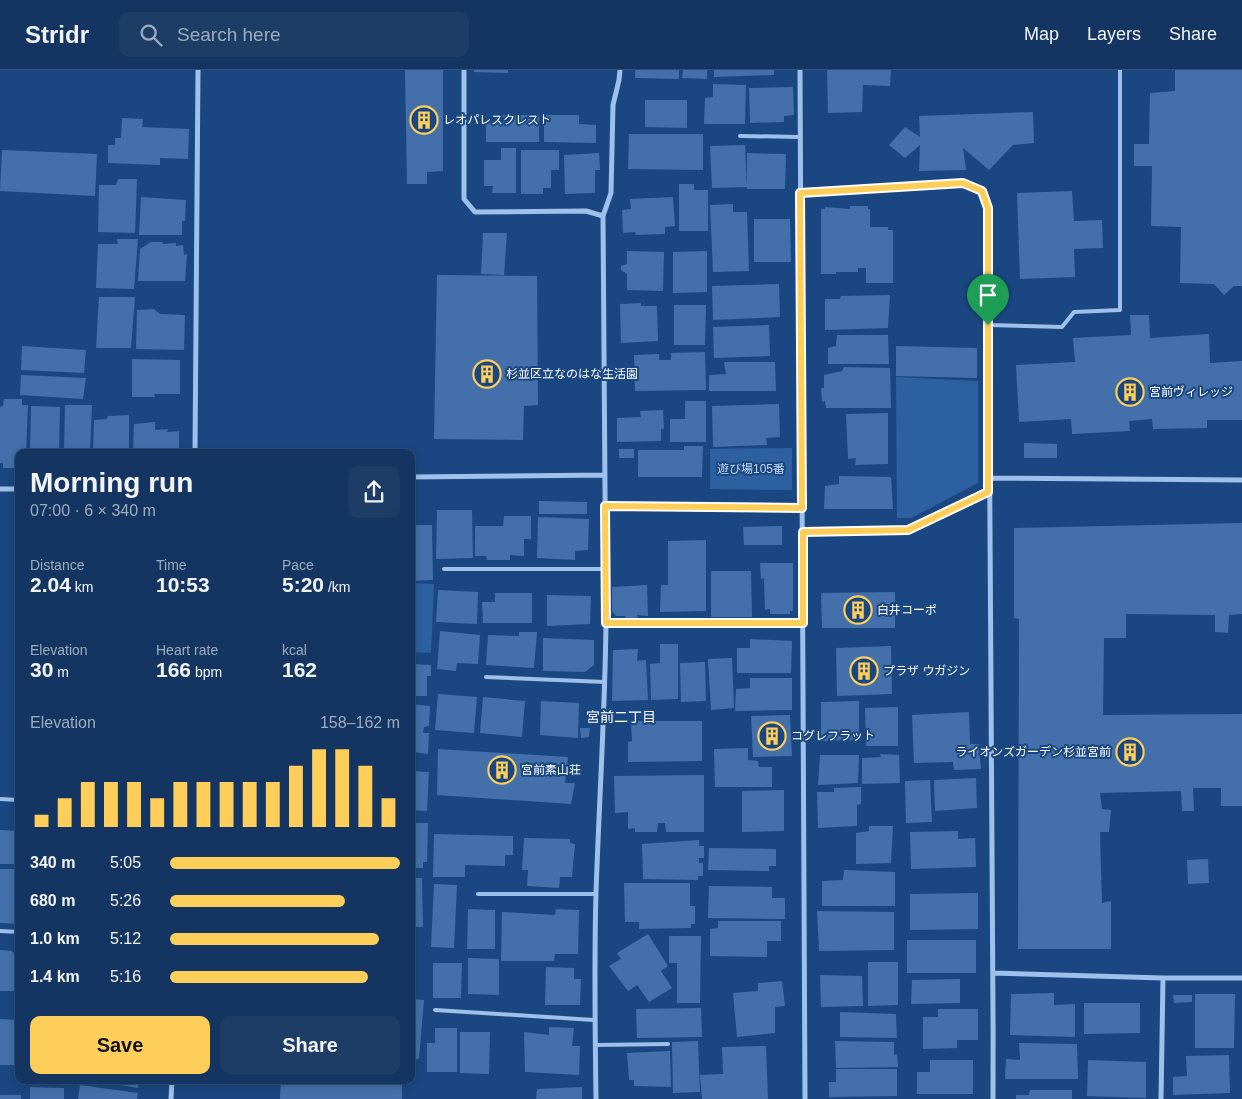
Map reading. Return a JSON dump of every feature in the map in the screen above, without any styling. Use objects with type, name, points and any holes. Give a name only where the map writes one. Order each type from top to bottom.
[{"type":"street","points":[[195,449],[198,70]]},
{"type":"street","points":[[464,70],[464,199],[475,212],[586,210],[603,216]]},
{"type":"street","points":[[596,1099],[594,1020],[596,894],[606,623],[603,216],[611,192],[613,105],[620,80],[620,70]]},
{"type":"street","points":[[800,70],[805,1099]]},
{"type":"street","points":[[800,193],[963,183],[982,191],[988,208],[988,492],[993,1099]]},
{"type":"street","points":[[415,477],[605,474]]},
{"type":"street","points":[[988,478],[1242,480]]},
{"type":"street","points":[[0,490],[15,489]]},
{"type":"street","points":[[803,532],[908,530],[988,492]]},
{"type":"street","points":[[605,506],[802,508]]},
{"type":"street","points":[[606,623],[803,623]]},
{"type":"street","points":[[993,973],[1163,978],[1242,978]]},
{"type":"street","points":[[1161,1099],[1163,978]]},
{"type":"street","points":[[171,1099],[172,1084]]},
{"type":"lane","points":[[988,325],[1062,327],[1074,312],[1120,310],[1120,70]]},
{"type":"lane","points":[[740,136],[800,137]]},
{"type":"lane","points":[[444,569],[605,570]]},
{"type":"lane","points":[[486,677],[605,682]]},
{"type":"lane","points":[[0,799],[15,800]]},
{"type":"lane","points":[[478,894],[596,894]]},
{"type":"lane","points":[[0,931],[15,932]]},
{"type":"lane","points":[[435,1010],[594,1020]]},
{"type":"lane","points":[[595,1045],[668,1044]]},
{"type":"green space","points":[[896,377],[978,381],[978,483],[911,518],[897,518]]},
{"type":"green space","name":"遊び場105番","points":[[792,448],[792,490],[710,489],[710,449]]},
{"type":"green space","points":[[415,583],[434,584],[431,653],[415,652]]},
{"type":"building","name":"レオパレスクレスト","points":[[405,70],[443,70],[443,171],[427,172],[427,184],[407,184]]},
{"type":"building","points":[[474,70],[508,70],[508,73],[474,72]]},
{"type":"building","points":[[635,70],[679,70],[679,79],[635,78]]},
{"type":"building","points":[[683,70],[707,70],[707,79],[682,78]]},
{"type":"building","points":[[714,70],[774,70],[774,75],[714,77]]},
{"type":"building","points":[[827,70],[891,70],[890,86],[863,85],[862,112],[828,113]]},
{"type":"building","points":[[1175,70],[1242,70],[1242,286],[1234,286],[1224,295],[1214,284],[1180,283],[1181,227],[1151,226],[1152,166],[1134,166],[1134,144],[1149,144],[1150,93],[1175,91]]},
{"type":"building","points":[[713,84],[746,85],[745,124],[704,124],[705,98],[713,97]]},
{"type":"building","points":[[793,87],[794,115],[784,116],[784,122],[750,123],[749,88]]},
{"type":"building","points":[[645,100],[687,100],[687,128],[645,127]]},
{"type":"building","points":[[1033,112],[1034,143],[1013,145],[989,170],[963,148],[966,170],[919,171],[920,145],[905,158],[889,145],[905,127],[920,137],[919,116]]},
{"type":"building","points":[[503,115],[539,115],[539,142],[486,142],[486,123],[503,123]]},
{"type":"building","points":[[544,115],[579,115],[579,124],[596,125],[596,143],[544,142]]},
{"type":"building","points":[[122,118],[143,119],[142,127],[189,129],[188,159],[160,158],[160,165],[108,163],[108,145],[115,145],[115,138],[121,138]]},
{"type":"building","points":[[629,134],[703,134],[703,170],[628,169]]},
{"type":"building","points":[[745,145],[747,187],[712,188],[710,146]]},
{"type":"building","points":[[501,148],[516,148],[516,193],[492,193],[493,186],[484,186],[484,160],[501,160]]},
{"type":"building","points":[[2,150],[97,154],[95,196],[0,191]]},
{"type":"building","points":[[521,150],[559,150],[559,170],[551,170],[551,188],[543,188],[543,194],[521,194]]},
{"type":"building","points":[[599,153],[600,170],[595,170],[595,193],[565,194],[564,155]]},
{"type":"building","points":[[747,153],[786,154],[785,189],[747,189]]},
{"type":"building","points":[[118,179],[137,179],[135,233],[98,232],[99,185],[116,185]]},
{"type":"building","points":[[679,184],[694,184],[694,190],[708,190],[708,231],[679,231]]},
{"type":"building","points":[[1072,191],[1074,221],[1102,220],[1103,248],[1074,249],[1075,277],[1020,279],[1017,193]]},
{"type":"building","points":[[141,197],[186,200],[185,221],[182,221],[182,235],[139,235]]},
{"type":"building","points":[[673,197],[675,226],[665,227],[665,234],[636,235],[635,232],[623,233],[622,210],[631,209],[630,199]]},
{"type":"building","points":[[733,204],[733,212],[747,212],[749,271],[713,272],[710,205]]},
{"type":"building","points":[[850,206],[868,206],[868,209],[870,209],[870,227],[888,227],[888,230],[893,230],[893,283],[866,283],[866,268],[858,268],[858,272],[821,274],[821,209],[825,209],[825,207],[850,209]]},
{"type":"building","points":[[754,219],[790,219],[791,262],[754,262]]},
{"type":"building","points":[[483,233],[507,233],[504,275],[481,274]]},
{"type":"building","points":[[117,239],[138,239],[134,289],[96,288],[98,244],[118,244]]},
{"type":"building","points":[[151,242],[162,242],[163,244],[176,243],[176,246],[183,245],[184,255],[187,254],[185,281],[138,281],[140,249]]},
{"type":"building","points":[[627,251],[664,252],[663,291],[627,290],[627,274],[621,270],[621,266],[627,264]]},
{"type":"building","points":[[707,251],[707,292],[673,293],[673,252]]},
{"type":"building","name":"杉並区立なのはな生活園","points":[[437,275],[537,276],[538,405],[524,406],[523,440],[434,439]]},
{"type":"building","points":[[779,284],[780,317],[713,320],[712,286]]},
{"type":"building","points":[[890,295],[888,328],[825,330],[825,299],[840,299],[841,296]]},
{"type":"building","points":[[99,297],[135,297],[131,348],[96,348]]},
{"type":"building","points":[[641,303],[641,306],[657,306],[658,341],[621,343],[620,304]]},
{"type":"building","points":[[674,305],[706,305],[705,345],[674,345]]},
{"type":"building","points":[[154,309],[160,314],[185,315],[184,350],[136,349],[137,310]]},
{"type":"building","name":"宮前ヴィレッジ","points":[[1130,315],[1149,315],[1150,338],[1209,334],[1210,363],[1242,361],[1242,420],[1207,420],[1207,428],[1153,429],[1152,419],[1129,421],[1130,431],[1072,434],[1071,419],[1019,422],[1016,365],[1075,362],[1073,338],[1131,335]]},
{"type":"building","points":[[769,325],[770,356],[714,358],[713,327]]},
{"type":"building","points":[[837,335],[888,335],[889,364],[828,364],[828,348],[836,346]]},
{"type":"building","points":[[22,346],[86,350],[84,373],[21,370]]},
{"type":"building","points":[[896,346],[977,348],[977,378],[896,376]]},
{"type":"building","points":[[705,352],[706,390],[635,391],[634,355],[659,354],[659,360],[671,360],[671,353]]},
{"type":"building","points":[[132,359],[180,360],[180,394],[154,394],[155,397],[132,397]]},
{"type":"building","points":[[724,362],[775,362],[776,391],[709,391],[709,375],[726,374]]},
{"type":"building","points":[[844,367],[890,368],[891,408],[826,408],[825,401],[822,402],[821,388],[824,388],[824,375],[842,371]]},
{"type":"building","points":[[21,375],[86,378],[83,399],[20,395]]},
{"type":"building","points":[[4,399],[22,399],[22,405],[28,405],[26,449],[15,449],[15,468],[3,468],[3,463],[0,463],[0,407],[3,406]]},
{"type":"building","points":[[685,401],[706,401],[706,442],[670,442],[670,419],[685,419]]},
{"type":"building","points":[[779,404],[780,437],[766,438],[767,445],[713,447],[712,406]]},
{"type":"building","points":[[65,405],[92,405],[90,449],[64,449]]},
{"type":"building","points":[[31,406],[60,407],[59,449],[30,449]]},
{"type":"building","points":[[663,410],[664,429],[661,429],[661,441],[617,442],[617,418],[641,417],[640,411]]},
{"type":"building","points":[[888,413],[888,464],[855,465],[856,458],[848,459],[846,414]]},
{"type":"building","points":[[129,415],[129,449],[93,449],[94,420],[107,419],[108,416]]},
{"type":"building","points":[[155,422],[155,430],[168,429],[167,432],[179,431],[179,449],[133,449],[134,424]]},
{"type":"building","points":[[1024,443],[1057,444],[1057,458],[1024,458]]},
{"type":"building","points":[[684,446],[703,446],[702,477],[638,477],[638,450],[684,450]]},
{"type":"building","points":[[619,449],[634,449],[634,458],[619,458]]},
{"type":"building","points":[[839,476],[891,477],[893,509],[824,509],[825,486],[839,484]]},
{"type":"building","points":[[539,501],[587,502],[587,514],[539,514]]},
{"type":"building","points":[[437,510],[472,510],[473,558],[436,559]]},
{"type":"building","points":[[504,516],[531,516],[531,539],[524,539],[524,556],[510,555],[510,560],[487,560],[486,556],[475,556],[475,526],[503,526]]},
{"type":"building","points":[[538,517],[589,519],[588,550],[575,551],[575,560],[537,558]]},
{"type":"building","name":"ライオンズガーデン杉並宮前","points":[[1242,523],[1242,614],[1229,615],[1228,633],[1215,632],[1215,615],[1126,614],[1126,638],[1104,638],[1103,715],[1242,714],[1242,806],[1221,806],[1221,788],[1193,788],[1194,811],[1182,811],[1181,791],[1100,793],[1102,809],[1111,810],[1109,832],[1100,832],[1102,903],[1111,901],[1111,949],[1018,949],[1019,619],[1014,618],[1014,528]]},
{"type":"building","points":[[415,525],[432,525],[433,580],[415,581]]},
{"type":"building","points":[[782,526],[782,545],[744,545],[743,527]]},
{"type":"building","points":[[706,540],[706,611],[660,612],[661,585],[668,585],[668,541]]},
{"type":"building","points":[[760,563],[793,563],[793,611],[790,611],[790,614],[770,614],[770,609],[765,610],[764,578],[761,579]]},
{"type":"building","points":[[711,571],[751,571],[752,617],[711,617]]},
{"type":"building","points":[[647,585],[648,616],[637,615],[638,618],[626,618],[625,616],[616,616],[612,611],[612,587]]},
{"type":"building","points":[[438,590],[478,592],[477,624],[436,622]]},
{"type":"building","name":"白井コーポ","points":[[895,592],[895,628],[822,628],[821,593]]},
{"type":"building","points":[[495,593],[532,593],[532,623],[483,623],[482,602],[495,602]]},
{"type":"building","points":[[547,595],[591,596],[590,624],[547,626]]},
{"type":"building","points":[[440,631],[480,635],[478,664],[457,663],[456,671],[437,669]]},
{"type":"building","points":[[519,632],[537,632],[534,668],[486,665],[488,635],[519,636]]},
{"type":"building","points":[[543,638],[594,640],[594,665],[585,672],[543,671]]},
{"type":"building","points":[[750,639],[792,641],[791,673],[737,673],[737,648],[750,648]]},
{"type":"building","points":[[660,644],[678,644],[678,699],[651,700],[650,664],[660,663]]},
{"type":"building","name":"プラザ ウガジン","points":[[891,646],[892,694],[837,696],[836,648]]},
{"type":"building","points":[[638,649],[637,661],[646,660],[648,700],[612,701],[613,650]]},
{"type":"building","points":[[732,658],[734,708],[711,710],[708,659]]},
{"type":"building","points":[[705,662],[706,701],[681,702],[680,663]]},
{"type":"building","points":[[415,664],[431,665],[431,676],[427,676],[427,696],[415,696]]},
{"type":"building","points":[[750,678],[792,678],[792,710],[735,711],[736,689],[750,688]]},
{"type":"building","points":[[438,694],[477,697],[474,733],[435,730]]},
{"type":"building","points":[[483,697],[525,701],[522,737],[480,733]]},
{"type":"building","points":[[541,701],[579,703],[578,738],[540,735]]},
{"type":"building","points":[[859,701],[859,740],[821,741],[821,702]]},
{"type":"building","points":[[415,704],[430,706],[429,726],[424,727],[423,733],[429,733],[428,754],[415,752]]},
{"type":"building","points":[[898,707],[898,746],[866,746],[865,708]]},
{"type":"building","points":[[969,712],[970,744],[979,744],[981,769],[954,770],[953,762],[914,763],[912,715]]},
{"type":"building","name":"コグレフラット","points":[[790,715],[792,756],[753,757],[751,716]]},
{"type":"building","points":[[631,721],[702,721],[702,761],[628,762],[628,742],[632,741]]},
{"type":"building","points":[[580,728],[590,728],[589,737],[581,738]]},
{"type":"building","points":[[748,748],[748,760],[758,761],[759,767],[772,767],[772,787],[715,787],[714,749]]},
{"type":"building","name":"宮前素山荘","points":[[438,749],[568,757],[565,783],[575,783],[571,804],[437,795]]},
{"type":"building","points":[[880,754],[899,755],[900,783],[862,784],[862,758],[881,757]]},
{"type":"building","points":[[820,755],[859,755],[858,783],[818,785]]},
{"type":"building","points":[[415,771],[429,772],[427,811],[415,810]]},
{"type":"building","points":[[704,775],[704,832],[666,832],[665,823],[658,823],[657,832],[635,832],[635,828],[628,829],[628,812],[615,813],[614,776]]},
{"type":"building","points":[[976,778],[977,808],[935,811],[934,780]]},
{"type":"building","points":[[930,780],[932,822],[906,823],[905,781]]},
{"type":"building","points":[[861,787],[861,804],[857,805],[857,826],[818,828],[817,792],[834,792],[834,788]]},
{"type":"building","points":[[784,790],[784,831],[742,832],[742,791]]},
{"type":"building","points":[[415,823],[428,823],[427,862],[423,862],[423,868],[415,868]]},
{"type":"building","points":[[869,826],[893,826],[891,863],[856,864],[856,833],[869,831]]},
{"type":"building","points":[[0,830],[15,831],[15,864],[0,864]]},
{"type":"building","points":[[958,831],[958,839],[975,838],[976,867],[911,869],[910,832]]},
{"type":"building","points":[[434,834],[513,836],[513,855],[505,855],[505,866],[465,865],[465,877],[433,877]]},
{"type":"building","points":[[524,838],[570,839],[570,843],[575,844],[572,877],[560,877],[559,888],[527,886],[528,870],[522,870]]},
{"type":"building","points":[[699,840],[699,846],[704,846],[704,858],[699,858],[699,863],[703,863],[703,876],[698,876],[698,880],[643,879],[642,844]]},
{"type":"building","points":[[709,848],[776,849],[776,866],[769,866],[769,871],[708,870]]},
{"type":"building","points":[[1208,859],[1209,883],[1188,884],[1187,860]]},
{"type":"building","points":[[0,869],[15,869],[15,924],[0,923]]},
{"type":"building","points":[[844,870],[895,872],[895,906],[822,906],[822,881],[843,880]]},
{"type":"building","points":[[415,878],[422,878],[423,927],[415,927]]},
{"type":"building","points":[[624,883],[690,883],[690,906],[695,906],[695,924],[691,924],[691,928],[639,929],[639,922],[625,922]]},
{"type":"building","points":[[434,884],[457,885],[454,948],[431,947]]},
{"type":"building","points":[[709,886],[772,887],[772,898],[785,898],[785,919],[708,918]]},
{"type":"building","points":[[978,893],[978,929],[910,930],[910,894]]},
{"type":"building","points":[[468,909],[495,910],[495,949],[467,949]]},
{"type":"building","points":[[556,909],[579,910],[578,954],[555,954],[554,961],[501,961],[502,912],[555,915]]},
{"type":"building","points":[[817,911],[894,912],[894,950],[819,951]]},
{"type":"building","points":[[718,921],[781,921],[781,941],[767,941],[767,957],[710,956],[710,929],[718,928]]},
{"type":"building","points":[[648,934],[668,966],[661,971],[672,988],[649,1002],[637,985],[628,991],[609,966],[621,959],[617,953]]},
{"type":"building","points":[[669,936],[701,936],[700,1003],[677,1003],[677,963],[669,963]]},
{"type":"building","points":[[907,940],[976,940],[976,973],[907,973]]},
{"type":"building","points":[[0,950],[12,951],[15,954],[14,991],[0,991]]},
{"type":"building","points":[[468,958],[499,959],[499,995],[468,994]]},
{"type":"building","points":[[868,962],[898,962],[898,1005],[868,1006]]},
{"type":"building","points":[[433,963],[462,963],[461,998],[433,998]]},
{"type":"building","points":[[546,967],[574,968],[574,979],[581,979],[580,1005],[545,1005]]},
{"type":"building","points":[[820,975],[862,976],[863,1006],[821,1007]]},
{"type":"building","points":[[960,979],[960,1003],[911,1004],[912,980]]},
{"type":"building","points":[[782,981],[785,1006],[775,1007],[775,1033],[737,1037],[733,993],[758,991],[758,983]]},
{"type":"building","points":[[1054,993],[1054,1005],[1075,1004],[1075,1037],[1010,1035],[1011,994]]},
{"type":"building","points":[[1195,994],[1235,994],[1234,1048],[1195,1048]]},
{"type":"building","points":[[1173,995],[1192,995],[1192,1002],[1174,1003]]},
{"type":"building","points":[[415,999],[424,1000],[419,1059],[415,1059]]},
{"type":"building","points":[[1084,1003],[1140,1003],[1140,1033],[1084,1034]]},
{"type":"building","points":[[701,1008],[702,1037],[637,1038],[636,1009]]},
{"type":"building","points":[[938,1009],[978,1009],[978,1040],[957,1040],[957,1048],[923,1049],[923,1017],[938,1017]]},
{"type":"building","points":[[840,1012],[896,1014],[897,1038],[840,1037]]},
{"type":"building","points":[[0,1019],[15,1020],[15,1065],[0,1065]]},
{"type":"building","points":[[549,1027],[574,1028],[572,1046],[580,1046],[579,1075],[525,1072],[524,1032],[549,1035]]},
{"type":"building","points":[[435,1028],[457,1028],[457,1072],[427,1072],[427,1043],[435,1043]]},
{"type":"building","points":[[460,1032],[490,1032],[489,1074],[460,1073]]},
{"type":"building","points":[[698,1041],[700,1092],[673,1093],[672,1042]]},
{"type":"building","points":[[835,1041],[894,1042],[894,1055],[897,1054],[898,1067],[836,1068]]},
{"type":"building","points":[[1019,1043],[1077,1044],[1078,1079],[1005,1079],[1006,1059],[1020,1060]]},
{"type":"building","points":[[766,1046],[768,1099],[702,1099],[700,1075],[723,1074],[722,1047]]},
{"type":"building","points":[[670,1051],[671,1087],[634,1086],[634,1080],[629,1080],[627,1053]]},
{"type":"building","points":[[1229,1055],[1230,1093],[1173,1095],[1173,1077],[1187,1076],[1186,1056]]},
{"type":"building","points":[[930,1060],[973,1060],[973,1094],[917,1094],[917,1072],[930,1072]]},
{"type":"building","points":[[1088,1060],[1146,1062],[1146,1098],[1087,1096]]},
{"type":"building","points":[[836,1069],[897,1069],[897,1096],[829,1097],[829,1082],[836,1082]]},
{"type":"building","points":[[114,1084],[138,1084],[138,1088]]},
{"type":"building","points":[[281,1084],[402,1084],[402,1099],[280,1099]]},
{"type":"building","points":[[80,1085],[138,1093],[137,1099],[78,1099]]},
{"type":"building","points":[[30,1087],[64,1088],[64,1099],[30,1099]]},
{"type":"building","points":[[582,1087],[582,1099],[536,1099],[537,1089]]},
{"type":"building","points":[[1030,1090],[1072,1090],[1072,1099],[1016,1099],[1016,1095],[1029,1095]]},
{"type":"building","points":[[0,1095],[21,1095],[21,1099],[0,1099]]},
{"type":"place","name":"レオパレスクレスト","points":[[424,120]]},
{"type":"place","name":"杉並区立なのはな生活園","points":[[487,374]]},
{"type":"place","name":"宮前ヴィレッジ","points":[[1130,392]]},
{"type":"place","name":"白井コーポ","points":[[858,610]]},
{"type":"place","name":"プラザ ウガジン","points":[[864,671]]},
{"type":"place","name":"コグレフラット","points":[[772,736]]},
{"type":"place","name":"ライオンズガーデン杉並宮前","points":[[1130,752]]},
{"type":"place","name":"宮前素山荘","points":[[502,770]]},
{"type":"district","name":"宮前二丁目","points":[[621,717]]},
{"type":"route","points":[[963,183],[982,191],[988,208],[988,325],[988,492],[908,530],[803,532],[803,623],[606,623],[605,506],[802,508],[800,193],[963,183]]}]
